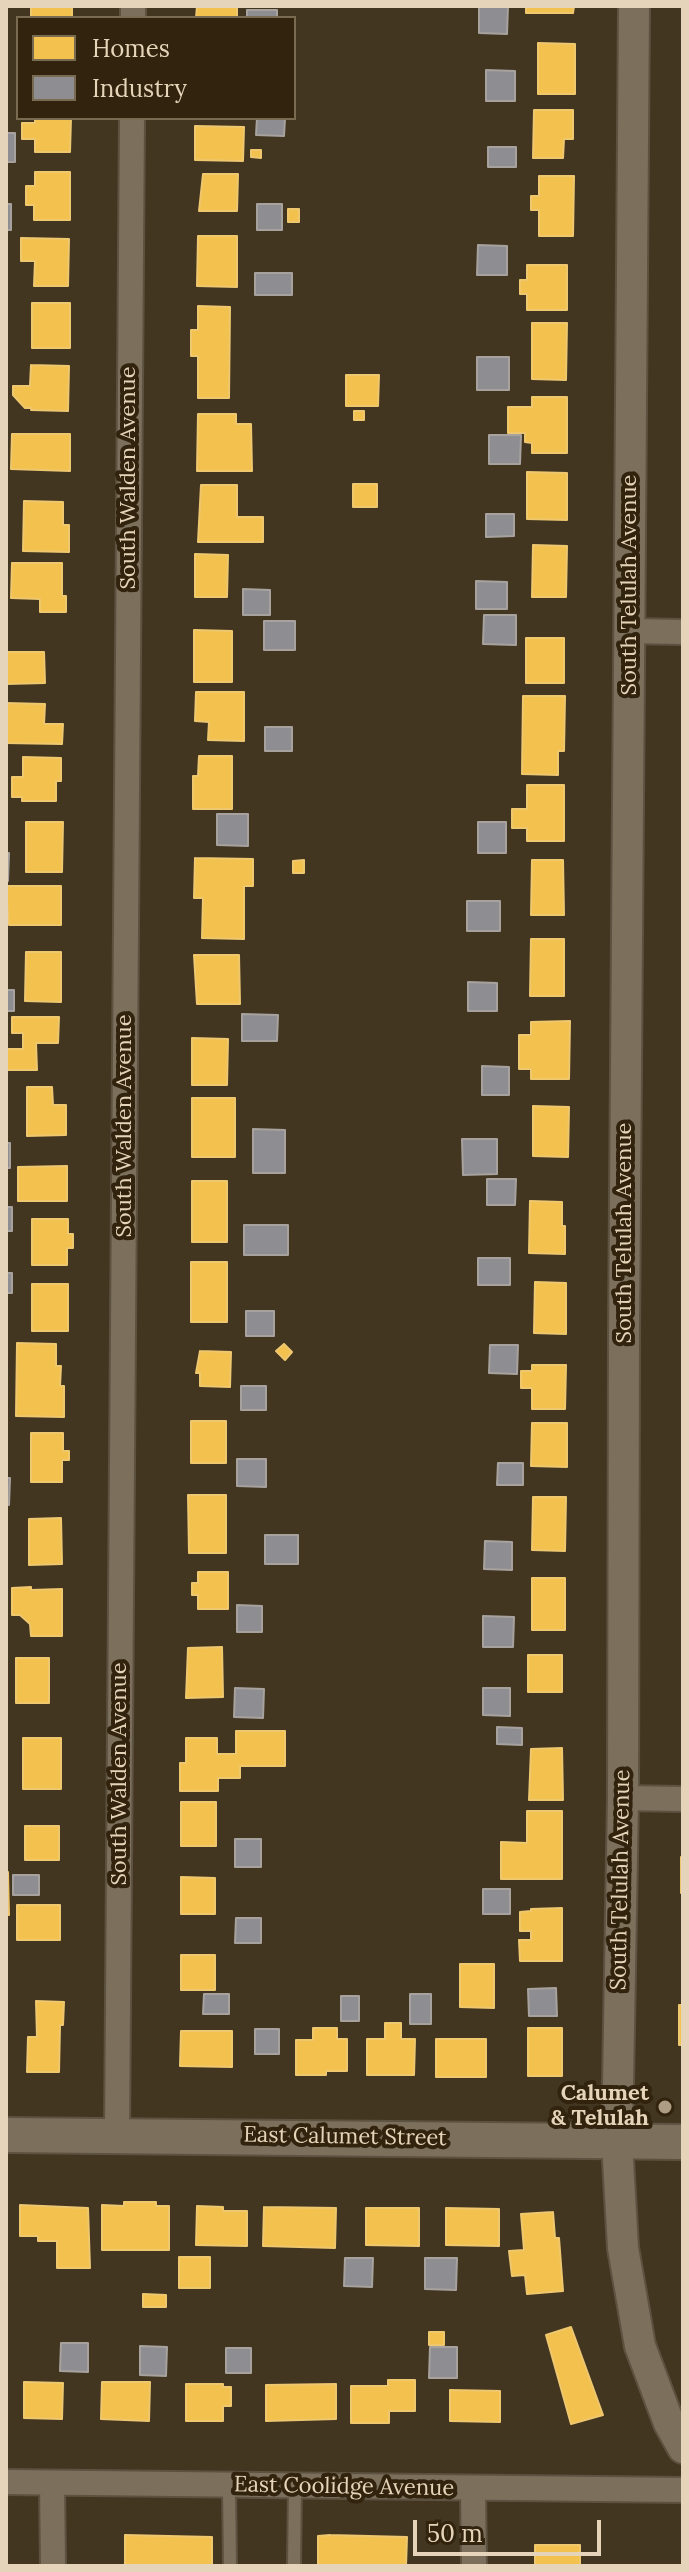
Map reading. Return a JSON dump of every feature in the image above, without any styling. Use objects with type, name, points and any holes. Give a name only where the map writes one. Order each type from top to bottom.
[{"type":"main road","name":"East Calumet Street","points":[[6,2135],[683,2142]]},
{"type":"street","name":"South Telulah Avenue","points":[[634,6],[623,1798],[617,2142],[623,2248],[640,2346],[669,2423],[683,2448]]},
{"type":"street","name":"South Walden Avenue","points":[[117,2135],[132,120]]},
{"type":"street","points":[[631,631],[683,632]]},
{"type":"street","points":[[623,1798],[683,1799]]},
{"type":"street","name":"East Coolidge Avenue","points":[[6,2482],[683,2490]]},
{"type":"street","points":[[52,2483],[53,2566]]},
{"type":"street","points":[[473,2488],[474,2566]]},
{"type":"lane","points":[[229,2486],[230,2566]]},
{"type":"lane","points":[[294,2566],[295,2486]]},
{"type":"building: Homes","points":[[31,6],[72,6],[72,16],[31,16]]},
{"type":"building: Homes","points":[[197,6],[237,6],[237,16],[196,16]]},
{"type":"building: Homes","points":[[526,6],[574,6],[573,13],[526,13]]},
{"type":"building: Homes","points":[[538,43],[575,44],[575,94],[538,94]]},
{"type":"building: Homes","points":[[534,110],[573,110],[573,139],[564,139],[563,158],[533,158]]},
{"type":"building: Homes","points":[[35,120],[71,120],[70,152],[35,152],[35,139],[22,139],[22,123],[35,123]]},
{"type":"building: Homes","points":[[195,126],[244,127],[243,161],[195,160]]},
{"type":"building: Homes","points":[[251,150],[261,150],[261,158],[251,157]]},
{"type":"building: Homes","points":[[35,172],[70,172],[70,220],[34,220],[34,205],[26,205],[26,186],[35,186]]},
{"type":"building: Homes","points":[[203,174],[238,174],[237,211],[199,211]]},
{"type":"building: Homes","points":[[539,176],[574,176],[573,236],[539,236],[539,210],[531,210],[531,196],[539,196]]},
{"type":"building: Homes","points":[[288,209],[299,209],[299,222],[288,222]]},
{"type":"building: Homes","points":[[198,236],[237,236],[237,287],[197,286]]},
{"type":"building: Homes","points":[[21,238],[69,239],[68,286],[34,286],[35,261],[21,261]]},
{"type":"building: Homes","points":[[527,265],[567,265],[567,310],[527,310],[527,294],[520,294],[520,280],[527,280]]},
{"type":"building: Homes","points":[[32,303],[70,303],[70,348],[32,348]]},
{"type":"building: Homes","points":[[198,306],[230,307],[229,398],[198,398],[198,356],[191,356],[191,330],[198,330]]},
{"type":"building: Homes","points":[[532,323],[567,323],[566,380],[532,379]]},
{"type":"building: Homes","points":[[31,365],[69,366],[68,411],[31,410],[13,395],[13,386],[30,386]]},
{"type":"building: Homes","points":[[346,375],[379,375],[378,406],[346,406]]},
{"type":"building: Homes","points":[[532,397],[567,397],[567,453],[532,453],[532,443],[525,442],[525,433],[508,433],[508,407],[532,407]]},
{"type":"building: Homes","points":[[354,411],[364,411],[364,420],[354,420]]},
{"type":"building: Homes","points":[[198,414],[236,414],[236,424],[251,424],[252,471],[197,471]]},
{"type":"building: Homes","points":[[12,434],[70,434],[70,471],[11,469]]},
{"type":"building: Homes","points":[[527,472],[567,473],[567,520],[527,519]]},
{"type":"building: Homes","points":[[353,484],[377,484],[377,507],[353,507]]},
{"type":"building: Homes","points":[[201,485],[237,485],[237,517],[263,517],[263,542],[198,542]]},
{"type":"building: Homes","points":[[24,501],[63,502],[63,525],[69,525],[69,552],[23,551]]},
{"type":"building: Homes","points":[[533,545],[567,546],[566,597],[532,597]]},
{"type":"building: Homes","points":[[195,554],[228,555],[227,597],[195,597]]},
{"type":"building: Homes","points":[[12,563],[62,563],[62,596],[66,596],[66,612],[40,612],[40,599],[11,598]]},
{"type":"building: Homes","points":[[194,630],[232,631],[232,682],[194,682]]},
{"type":"building: Homes","points":[[526,638],[564,638],[564,683],[526,683]]},
{"type":"building: Homes","points":[[6,652],[44,652],[45,683],[6,684]]},
{"type":"building: Homes","points":[[196,692],[244,692],[244,741],[208,740],[209,722],[195,721]]},
{"type":"building: Homes","points":[[523,696],[565,696],[564,751],[558,751],[558,775],[522,774]]},
{"type":"building: Homes","points":[[6,703],[45,704],[44,724],[63,724],[62,744],[6,743]]},
{"type":"building: Homes","points":[[199,756],[232,756],[232,809],[193,809],[193,776],[198,776]]},
{"type":"building: Homes","points":[[23,757],[61,758],[61,781],[56,781],[56,801],[22,801],[22,797],[12,797],[12,777],[23,777]]},
{"type":"building: Homes","points":[[527,785],[564,785],[564,841],[527,841],[527,828],[512,828],[512,809],[527,809]]},
{"type":"building: Homes","points":[[26,822],[63,822],[62,872],[26,872]]},
{"type":"building: Homes","points":[[195,858],[253,859],[253,886],[244,886],[244,939],[202,938],[203,898],[194,898]]},
{"type":"building: Homes","points":[[304,860],[304,873],[293,873],[293,861]]},
{"type":"building: Homes","points":[[532,860],[563,860],[564,915],[531,915]]},
{"type":"building: Homes","points":[[6,886],[61,886],[61,925],[9,925]]},
{"type":"building: Homes","points":[[531,939],[564,939],[564,996],[530,996]]},
{"type":"building: Homes","points":[[26,952],[61,952],[61,1002],[25,1001]]},
{"type":"building: Homes","points":[[194,955],[239,955],[240,1004],[197,1004]]},
{"type":"building: Homes","points":[[12,1017],[59,1017],[58,1043],[36,1043],[37,1070],[6,1070],[6,1049],[23,1049],[23,1033],[12,1033]]},
{"type":"building: Homes","points":[[570,1021],[569,1079],[531,1079],[531,1069],[519,1069],[519,1035],[531,1035],[531,1022]]},
{"type":"building: Homes","points":[[192,1038],[228,1039],[227,1085],[192,1085]]},
{"type":"building: Homes","points":[[27,1087],[52,1087],[53,1105],[66,1105],[66,1135],[27,1136]]},
{"type":"building: Homes","points":[[192,1098],[235,1098],[235,1157],[192,1157]]},
{"type":"building: Homes","points":[[533,1106],[569,1107],[568,1157],[533,1156]]},
{"type":"building: Homes","points":[[67,1166],[67,1201],[18,1201],[18,1167]]},
{"type":"building: Homes","points":[[192,1181],[227,1181],[227,1242],[192,1242]]},
{"type":"building: Homes","points":[[530,1201],[562,1202],[565,1254],[529,1253]]},
{"type":"building: Homes","points":[[32,1219],[68,1219],[68,1234],[73,1234],[73,1248],[67,1248],[67,1265],[32,1265]]},
{"type":"building: Homes","points":[[191,1262],[227,1262],[227,1322],[191,1322]]},
{"type":"building: Homes","points":[[535,1282],[566,1283],[566,1334],[534,1333]]},
{"type":"building: Homes","points":[[32,1284],[68,1284],[68,1331],[32,1331]]},
{"type":"building: Homes","points":[[17,1343],[56,1344],[56,1366],[61,1366],[60,1386],[64,1386],[64,1417],[16,1416]]},
{"type":"building: Homes","points":[[284,1344],[292,1352],[285,1360],[276,1351]]},
{"type":"building: Homes","points":[[200,1351],[231,1352],[230,1387],[200,1386],[200,1373],[196,1373]]},
{"type":"building: Homes","points":[[532,1365],[566,1365],[565,1409],[532,1409],[532,1388],[521,1388],[521,1371],[532,1371]]},
{"type":"building: Homes","points":[[191,1421],[226,1421],[226,1463],[191,1463]]},
{"type":"building: Homes","points":[[532,1423],[567,1423],[567,1467],[531,1466]]},
{"type":"building: Homes","points":[[31,1433],[63,1433],[63,1451],[69,1451],[69,1460],[62,1460],[62,1482],[31,1482]]},
{"type":"building: Homes","points":[[188,1495],[226,1495],[226,1553],[189,1553]]},
{"type":"building: Homes","points":[[533,1497],[566,1497],[565,1551],[532,1550]]},
{"type":"building: Homes","points":[[61,1518],[62,1564],[29,1565],[29,1519]]},
{"type":"building: Homes","points":[[198,1572],[228,1572],[228,1609],[198,1609],[198,1595],[192,1595],[192,1583],[198,1583]]},
{"type":"building: Homes","points":[[532,1578],[565,1578],[565,1630],[532,1630]]},
{"type":"building: Homes","points":[[31,1587],[31,1590],[62,1589],[62,1636],[31,1636],[30,1624],[20,1615],[12,1615],[12,1588]]},
{"type":"building: Homes","points":[[222,1647],[223,1697],[186,1698],[188,1648]]},
{"type":"building: Homes","points":[[528,1655],[562,1655],[562,1692],[528,1692]]},
{"type":"building: Homes","points":[[16,1658],[49,1658],[49,1703],[16,1703]]},
{"type":"building: Homes","points":[[236,1731],[285,1731],[285,1766],[240,1766],[240,1778],[218,1778],[218,1791],[180,1791],[180,1763],[186,1763],[186,1738],[217,1738],[217,1754],[236,1754]]},
{"type":"building: Homes","points":[[23,1738],[61,1738],[61,1789],[23,1789]]},
{"type":"building: Homes","points":[[562,1748],[563,1800],[529,1800],[531,1749]]},
{"type":"building: Homes","points":[[181,1802],[216,1802],[216,1846],[181,1846]]},
{"type":"building: Homes","points":[[527,1811],[562,1811],[562,1879],[501,1879],[501,1842],[527,1843]]},
{"type":"building: Homes","points":[[25,1826],[59,1826],[59,1860],[25,1860]]},
{"type":"building: Homes","points":[[683,1857],[683,1893],[681,1893]]},
{"type":"building: Homes","points":[[8,1872],[9,1915],[6,1915]]},
{"type":"building: Homes","points":[[181,1877],[215,1878],[215,1914],[181,1914]]},
{"type":"building: Homes","points":[[17,1905],[60,1905],[60,1940],[17,1940]]},
{"type":"building: Homes","points":[[562,1908],[562,1961],[520,1961],[519,1940],[531,1940],[531,1931],[520,1931],[520,1912]]},
{"type":"building: Homes","points":[[181,1955],[215,1955],[215,1990],[181,1990]]},
{"type":"building: Homes","points":[[460,1964],[494,1964],[494,2008],[460,2007]]},
{"type":"building: Homes","points":[[36,2001],[64,2002],[59,2072],[27,2072],[28,2037],[37,2037]]},
{"type":"building: Homes","points":[[679,2005],[683,2005],[683,2045],[679,2045]]},
{"type":"building: Homes","points":[[385,2023],[401,2023],[401,2039],[415,2039],[414,2075],[367,2075],[367,2039],[385,2039]]},
{"type":"building: Homes","points":[[313,2028],[337,2028],[337,2039],[347,2039],[347,2071],[296,2075],[296,2040],[313,2040]]},
{"type":"building: Homes","points":[[528,2028],[562,2028],[562,2076],[528,2076]]},
{"type":"building: Homes","points":[[181,2031],[232,2031],[232,2067],[180,2066]]},
{"type":"building: Homes","points":[[436,2039],[486,2039],[486,2077],[436,2077]]},
{"type":"building: Homes","points":[[124,2202],[156,2202],[156,2206],[169,2206],[169,2250],[102,2250],[102,2205],[124,2206]]},
{"type":"building: Homes","points":[[20,2205],[88,2208],[90,2268],[57,2268],[57,2241],[38,2241],[38,2236],[20,2236]]},
{"type":"building: Homes","points":[[197,2206],[247,2211],[247,2246],[196,2245]]},
{"type":"building: Homes","points":[[264,2207],[336,2208],[335,2248],[263,2246]]},
{"type":"building: Homes","points":[[366,2208],[419,2208],[419,2246],[366,2245]]},
{"type":"building: Homes","points":[[446,2208],[499,2209],[499,2246],[446,2245]]},
{"type":"building: Homes","points":[[553,2212],[555,2238],[559,2238],[563,2291],[527,2294],[525,2275],[512,2276],[509,2251],[524,2250],[521,2214]]},
{"type":"building: Homes","points":[[179,2257],[210,2257],[210,2288],[179,2288]]},
{"type":"building: Homes","points":[[143,2294],[166,2295],[166,2307],[143,2307]]},
{"type":"building: Homes","points":[[571,2327],[603,2415],[571,2424],[546,2335]]},
{"type":"building: Homes","points":[[429,2332],[444,2332],[444,2345],[429,2345]]},
{"type":"building: Homes","points":[[388,2380],[415,2380],[415,2411],[389,2411],[389,2423],[351,2423],[351,2386],[388,2386]]},
{"type":"building: Homes","points":[[24,2382],[63,2383],[62,2419],[24,2418]]},
{"type":"building: Homes","points":[[102,2382],[150,2382],[149,2421],[101,2419]]},
{"type":"building: Homes","points":[[186,2384],[223,2384],[223,2387],[231,2387],[231,2406],[223,2406],[223,2421],[186,2421]]},
{"type":"building: Homes","points":[[336,2384],[336,2419],[266,2421],[266,2385]]},
{"type":"building: Homes","points":[[450,2390],[500,2391],[500,2422],[450,2421]]},
{"type":"building: Homes","points":[[125,2535],[212,2537],[212,2566],[122,2566],[125,2564]]},
{"type":"building: Homes","points":[[318,2536],[407,2537],[406,2566],[318,2566]]},
{"type":"building: Homes","points":[[535,2545],[580,2545],[580,2566],[535,2566]]},
{"type":"building: Industry","points":[[479,6],[508,6],[507,34],[479,33]]},
{"type":"building: Industry","points":[[247,10],[277,10],[277,16],[247,16]]},
{"type":"building: Industry","points":[[486,70],[515,71],[515,101],[486,101]]},
{"type":"building: Industry","points":[[257,120],[285,120],[284,136],[256,135]]},
{"type":"building: Industry","points":[[6,133],[15,133],[15,162],[6,162]]},
{"type":"building: Industry","points":[[488,147],[516,147],[516,167],[488,167]]},
{"type":"building: Industry","points":[[6,204],[11,204],[11,230],[6,230]]},
{"type":"building: Industry","points":[[257,204],[282,204],[282,230],[257,230]]},
{"type":"building: Industry","points":[[478,245],[507,246],[507,275],[477,275]]},
{"type":"building: Industry","points":[[255,273],[292,273],[292,295],[255,295]]},
{"type":"building: Industry","points":[[477,357],[509,357],[509,390],[477,390]]},
{"type":"building: Industry","points":[[489,435],[521,435],[520,464],[489,464]]},
{"type":"building: Industry","points":[[486,514],[514,514],[514,536],[486,537]]},
{"type":"building: Industry","points":[[476,581],[507,582],[507,609],[476,609]]},
{"type":"building: Industry","points":[[243,589],[270,590],[270,615],[243,615]]},
{"type":"building: Industry","points":[[484,615],[516,615],[516,645],[483,644]]},
{"type":"building: Industry","points":[[264,621],[295,621],[295,650],[264,650]]},
{"type":"building: Industry","points":[[265,727],[292,727],[292,751],[265,751]]},
{"type":"building: Industry","points":[[217,814],[248,814],[248,846],[217,845]]},
{"type":"building: Industry","points":[[478,822],[506,822],[506,853],[478,853]]},
{"type":"building: Industry","points":[[6,853],[9,853],[8,881],[6,881]]},
{"type":"building: Industry","points":[[467,901],[500,901],[500,931],[467,931]]},
{"type":"building: Industry","points":[[468,982],[497,983],[497,1011],[468,1011]]},
{"type":"building: Industry","points":[[6,990],[14,990],[14,1011],[6,1011]]},
{"type":"building: Industry","points":[[242,1014],[278,1015],[277,1041],[242,1041]]},
{"type":"building: Industry","points":[[482,1066],[509,1067],[509,1095],[482,1095]]},
{"type":"building: Industry","points":[[253,1129],[285,1130],[285,1173],[253,1173]]},
{"type":"building: Industry","points":[[462,1139],[497,1139],[497,1174],[463,1175]]},
{"type":"building: Industry","points":[[6,1143],[10,1143],[10,1168],[6,1168]]},
{"type":"building: Industry","points":[[487,1179],[516,1179],[515,1205],[487,1205]]},
{"type":"building: Industry","points":[[6,1207],[12,1207],[12,1231],[6,1231]]},
{"type":"building: Industry","points":[[244,1225],[288,1225],[288,1255],[244,1255]]},
{"type":"building: Industry","points":[[478,1258],[510,1258],[510,1285],[478,1285]]},
{"type":"building: Industry","points":[[6,1273],[12,1273],[12,1293],[6,1293]]},
{"type":"building: Industry","points":[[246,1311],[274,1311],[274,1336],[246,1336]]},
{"type":"building: Industry","points":[[490,1345],[518,1345],[517,1374],[489,1373]]},
{"type":"building: Industry","points":[[241,1386],[266,1386],[266,1410],[241,1410]]},
{"type":"building: Industry","points":[[237,1459],[266,1459],[266,1487],[237,1486]]},
{"type":"building: Industry","points":[[498,1463],[523,1463],[523,1485],[497,1485]]},
{"type":"building: Industry","points":[[6,1478],[10,1478],[9,1505],[6,1505]]},
{"type":"building: Industry","points":[[265,1535],[298,1535],[298,1564],[265,1564]]},
{"type":"building: Industry","points":[[485,1541],[512,1542],[512,1570],[484,1569]]},
{"type":"building: Industry","points":[[237,1605],[262,1606],[262,1632],[237,1632]]},
{"type":"building: Industry","points":[[483,1616],[514,1617],[513,1647],[483,1647]]},
{"type":"building: Industry","points":[[235,1688],[264,1689],[263,1718],[234,1717]]},
{"type":"building: Industry","points":[[483,1688],[510,1688],[510,1716],[483,1715]]},
{"type":"building: Industry","points":[[497,1727],[522,1728],[522,1745],[497,1744]]},
{"type":"building: Industry","points":[[235,1839],[261,1839],[261,1867],[235,1867]]},
{"type":"building: Industry","points":[[13,1875],[39,1875],[39,1895],[13,1895]]},
{"type":"building: Industry","points":[[483,1889],[510,1889],[510,1914],[483,1914]]},
{"type":"building: Industry","points":[[236,1918],[261,1918],[261,1943],[235,1943]]},
{"type":"building: Industry","points":[[556,1988],[557,2016],[529,2016],[528,1989]]},
{"type":"building: Industry","points":[[204,1994],[229,1994],[229,2014],[203,2014]]},
{"type":"building: Industry","points":[[410,1994],[431,1994],[431,2024],[410,2024]]},
{"type":"building: Industry","points":[[341,1996],[359,1996],[359,2021],[341,2021]]},
{"type":"building: Industry","points":[[255,2029],[279,2029],[279,2054],[255,2054]]},
{"type":"building: Industry","points":[[345,2258],[373,2258],[372,2287],[344,2286]]},
{"type":"building: Industry","points":[[425,2258],[457,2258],[456,2290],[425,2289]]},
{"type":"building: Industry","points":[[61,2343],[88,2343],[88,2372],[60,2371]]},
{"type":"building: Industry","points":[[140,2346],[167,2347],[166,2376],[140,2375]]},
{"type":"building: Industry","points":[[430,2347],[457,2347],[457,2378],[429,2378]]},
{"type":"building: Industry","points":[[226,2348],[251,2348],[251,2373],[226,2373]]},
{"type":"place","name":"Calumet & Telulah","points":[[665,2107]]}]
